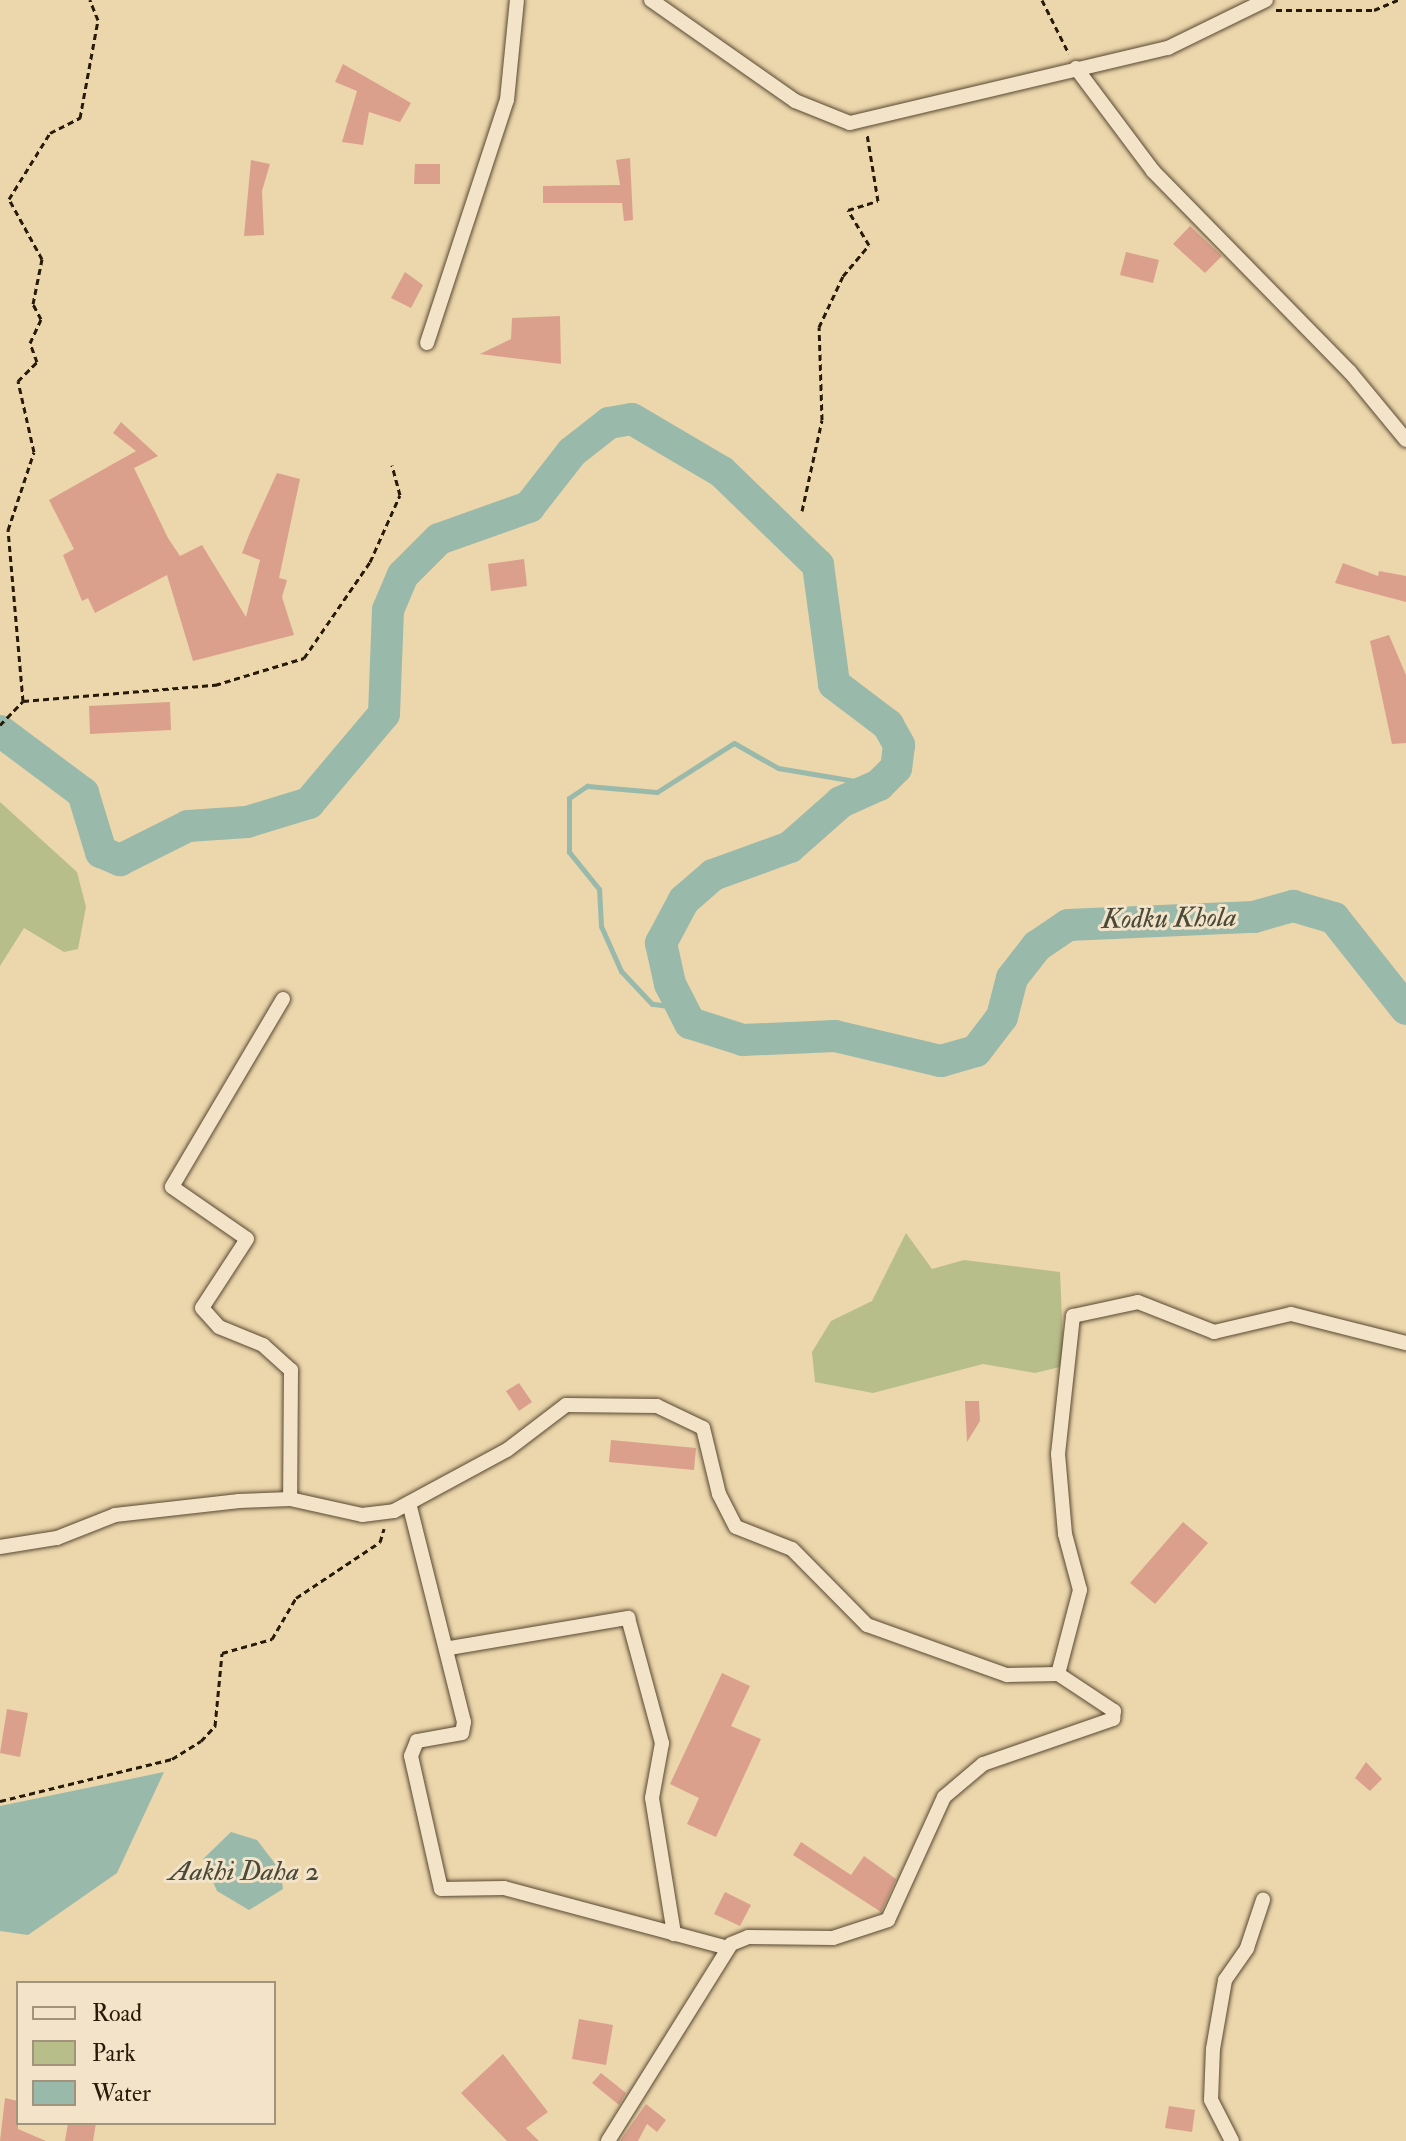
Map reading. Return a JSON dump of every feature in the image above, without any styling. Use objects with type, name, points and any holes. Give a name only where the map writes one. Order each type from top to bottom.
[{"type":"street","points":[[427,343],[507,100],[517,0]]},
{"type":"street","points":[[651,0],[795,101],[850,123],[1168,48],[1265,0]]},
{"type":"street","points":[[1076,68],[1153,171],[1350,372],[1406,440]]},
{"type":"street","points":[[283,999],[172,1187],[247,1239],[202,1308],[219,1327],[263,1345],[291,1370],[290,1499]]},
{"type":"street","points":[[1058,1674],[1080,1590],[1065,1534],[1058,1454],[1073,1316],[1138,1302],[1214,1332],[1291,1314],[1406,1343]]},
{"type":"street","points":[[0,1547],[57,1538],[115,1515],[290,1499],[350,1513],[394,1511],[507,1450],[566,1405],[657,1406],[703,1428],[719,1494],[736,1527],[792,1549],[867,1625],[1007,1675],[1058,1674],[1114,1711],[1113,1719],[983,1764],[944,1797],[888,1920],[833,1938],[748,1937],[728,1948],[608,2141]]},
{"type":"street","points":[[409,1503],[450,1648],[465,1730],[417,1741],[411,1756],[441,1889],[504,1888],[728,1948]]},
{"type":"street","points":[[450,1648],[628,1618],[662,1743],[652,1798],[674,1934]]},
{"type":"street","points":[[1232,2141],[1211,2100],[1213,2049],[1225,1980],[1247,1948],[1263,1900]]},
{"type":"path","points":[[23,701],[8,530],[34,452],[18,381],[37,362],[30,343],[41,319],[33,304],[42,259],[9,199],[50,133],[80,118],[98,20],[90,0]]},
{"type":"path","points":[[1042,0],[1076,68]]},
{"type":"path","points":[[1265,0],[1274,10],[1299,12],[1374,10],[1398,0]]},
{"type":"path","points":[[802,511],[822,420],[819,327],[843,276],[869,245],[848,210],[878,201],[868,134],[850,123]]},
{"type":"path","points":[[0,725],[23,701],[215,685],[304,658],[370,562],[400,495],[392,465]]},
{"type":"path","points":[[0,1801],[172,1759],[201,1741],[215,1726],[222,1653],[272,1639],[296,1598],[380,1542],[394,1511]]},
{"type":"green space","points":[[0,802],[77,872],[86,907],[78,949],[64,952],[24,928],[0,966]]},
{"type":"green space","points":[[906,1233],[932,1269],[964,1260],[1060,1272],[1064,1366],[1035,1373],[983,1364],[873,1393],[815,1382],[812,1352],[831,1321],[872,1301]]},
{"type":"water","points":[[164,1772],[117,1873],[28,1935],[0,1931],[0,1806]]},
{"type":"water","name":"Aakhi Daha 2","points":[[231,1832],[257,1840],[280,1870],[283,1889],[249,1910],[217,1891],[203,1859]]},
{"type":"building","points":[[343,64],[411,103],[400,122],[369,112],[363,145],[342,142],[357,91],[335,82]]},
{"type":"building","points":[[630,158],[633,220],[624,221],[622,203],[543,203],[543,186],[620,185],[616,160]]},
{"type":"building","points":[[251,160],[270,164],[262,191],[264,235],[244,236]]},
{"type":"building","points":[[415,164],[440,164],[440,184],[414,184]]},
{"type":"building","points":[[1190,226],[1222,256],[1205,273],[1173,244]]},
{"type":"building","points":[[1126,252],[1159,260],[1153,283],[1120,275]]},
{"type":"building","points":[[405,272],[423,285],[411,308],[391,298]]},
{"type":"building","points":[[560,316],[561,364],[480,354],[511,339],[512,318]]},
{"type":"building","points":[[121,422],[158,456],[134,468],[168,538],[180,556],[202,545],[246,617],[260,560],[242,553],[249,535],[277,473],[300,479],[279,578],[287,580],[282,597],[294,635],[193,661],[167,575],[95,613],[88,598],[82,601],[63,555],[74,549],[49,500],[136,451],[113,433]]},
{"type":"building","points":[[524,559],[527,586],[491,591],[488,564]]},
{"type":"building","points":[[1343,563],[1378,576],[1379,571],[1406,576],[1406,602],[1335,583]]},
{"type":"building","points":[[1389,635],[1406,675],[1406,743],[1392,744],[1370,641]]},
{"type":"building","points":[[170,702],[171,730],[90,734],[89,706]]},
{"type":"building","points":[[519,1383],[532,1402],[519,1411],[506,1391]]},
{"type":"building","points":[[965,1401],[979,1401],[980,1421],[967,1442]]},
{"type":"building","points":[[611,1440],[696,1448],[694,1470],[609,1462]]},
{"type":"building","points":[[1183,1522],[1208,1543],[1155,1604],[1130,1583]]},
{"type":"building","points":[[722,1673],[750,1686],[731,1726],[761,1739],[716,1837],[687,1824],[699,1798],[670,1784]]},
{"type":"building","points":[[7,1709],[28,1713],[20,1757],[0,1753]]},
{"type":"building","points":[[1366,1762],[1382,1779],[1370,1791],[1355,1778]]},
{"type":"building","points":[[801,1842],[851,1875],[864,1856],[896,1879],[881,1912],[793,1855]]},
{"type":"building","points":[[725,1892],[751,1905],[740,1926],[714,1914]]},
{"type":"building","points":[[579,2019],[613,2025],[606,2065],[572,2059]]},
{"type":"building","points":[[503,2054],[548,2112],[526,2128],[539,2141],[507,2141],[461,2093]]},
{"type":"building","points":[[601,2073],[626,2093],[619,2105],[592,2083]]},
{"type":"building","points":[[5,2098],[16,2101],[18,2129],[46,2141],[0,2141]]},
{"type":"building","points":[[646,2104],[666,2120],[657,2132],[647,2124],[638,2141],[620,2141]]},
{"type":"building","points":[[1169,2106],[1195,2110],[1192,2132],[1165,2128]]},
{"type":"building","points":[[68,2125],[96,2125],[93,2141],[65,2141]]},
{"type":"waterway","name":"Kodku Khola","points":[[0,731],[83,793],[101,852],[120,860],[188,826],[247,822],[309,803],[384,714],[388,610],[403,575],[439,539],[529,507],[572,452],[609,423],[632,419],[722,472],[818,565],[834,684],[888,725],[899,745],[896,768],[879,785],[841,802],[790,847],[713,875],[684,900],[661,943],[670,984],[690,1023],[743,1040],[835,1036],[941,1061],[976,1051],[1002,1017],[1012,978],[1037,946],[1068,925],[1254,917],[1293,906],[1334,918],[1406,1009]]},
{"type":"waterway","points":[[682,1008],[652,1004],[621,971],[601,926],[599,889],[569,852],[569,798],[587,786],[657,792],[734,743],[778,768],[879,785]]}]
